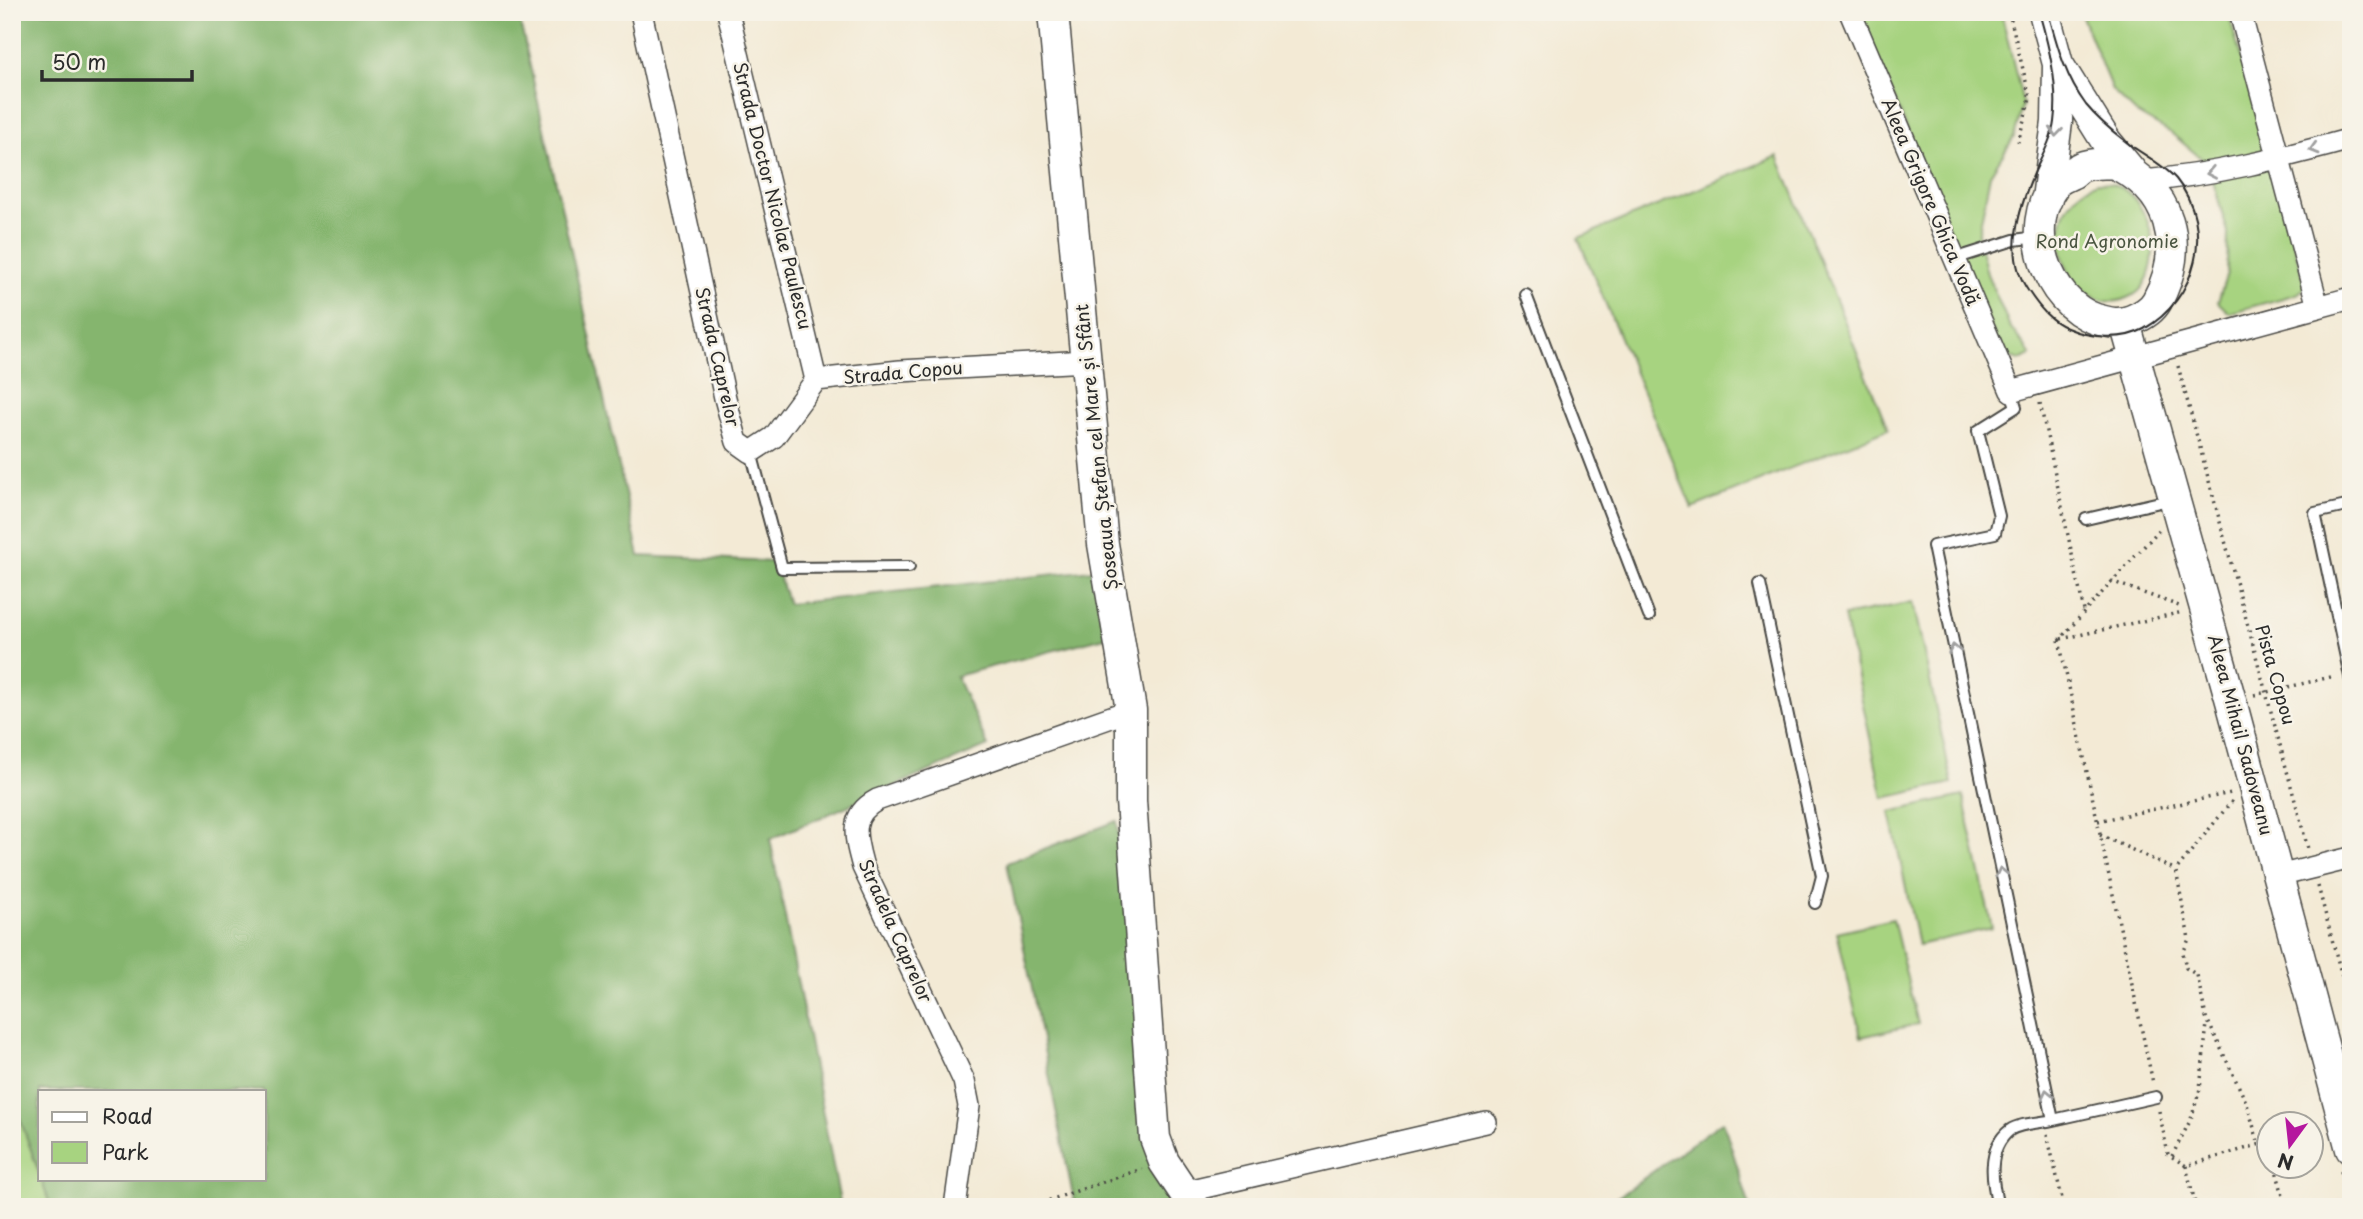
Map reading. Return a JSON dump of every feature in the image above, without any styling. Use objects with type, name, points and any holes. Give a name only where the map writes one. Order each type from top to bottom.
[{"type":"main road","name":"Șoseaua Ștefan cel Mare și Sfânt","points":[[1053,12],[1103,544],[1131,710],[1131,801],[1155,1138],[1164,1162],[1188,1199]]},
{"type":"main road","points":[[2044,12],[2058,64],[2057,122],[2047,200]]},
{"type":"main road","points":[[2058,64],[2106,141],[2158,198],[2168,219],[2172,239],[2172,263],[2166,286],[2154,307],[2125,323],[2112,324],[2091,317],[2074,307],[2060,293],[2049,272],[2040,237],[2042,215],[2056,183],[2081,167],[2113,163],[2137,176]]},
{"type":"main road","name":"Aleea Mihail Sadoveanu","points":[[2125,323],[2136,356],[2171,510],[2231,701],[2347,1119],[2351,1149]]},
{"type":"street","name":"Strada Caprelor","points":[[641,12],[724,398],[737,442],[751,452]]},
{"type":"street","name":"Strada Doctor Nicolae Paulescu","points":[[727,12],[816,380]]},
{"type":"street","name":"Aleea Grigore Ghica Vodă","points":[[1850,12],[2011,391]]},
{"type":"street","points":[[2240,12],[2318,307]]},
{"type":"street","points":[[2137,176],[2185,178],[2278,159],[2351,139]]},
{"type":"street","points":[[2011,391],[2351,298]]},
{"type":"street","name":"Strada Copou","points":[[816,380],[900,371],[1087,361]]},
{"type":"street","points":[[751,452],[774,438],[816,380]]},
{"type":"street","name":"Stradela Caprelor","points":[[955,1207],[969,1106],[964,1081],[863,867],[855,831],[858,820],[868,805],[877,800],[1131,710]]},
{"type":"street","points":[[2278,876],[2351,859]]},
{"type":"street","points":[[1188,1199],[1486,1122]]},
{"type":"lane","points":[[1954,259],[2014,240],[2040,237]]},
{"type":"lane","points":[[1526,295],[1649,616]]},
{"type":"lane","points":[[2011,391],[2016,407],[1978,431],[1999,516],[1995,533],[1933,546],[2048,1121]]},
{"type":"lane","name":"Strada Caprelor","points":[[751,452],[782,568],[909,567]]},
{"type":"lane","points":[[2350,677],[2315,513],[2351,505]]},
{"type":"lane","points":[[2086,519],[2171,510]]},
{"type":"lane","points":[[1760,584],[1822,876],[1815,904]]},
{"type":"lane","points":[[1998,1207],[1991,1169],[1999,1143],[2012,1129],[2156,1097]]},
{"type":"path","points":[[2009,12],[2030,98],[2018,142]]},
{"type":"path","name":"Pista Copou","points":[[2172,347],[2351,1010]]},
{"type":"path","points":[[2042,415],[2084,611]]},
{"type":"path","points":[[2059,640],[2171,510]]},
{"type":"path","points":[[2059,640],[2190,610],[2111,581]]},
{"type":"path","points":[[2059,640],[2168,1154],[2186,1166],[2196,1207]]},
{"type":"path","points":[[2231,701],[2350,677]]},
{"type":"path","points":[[2097,821],[2239,792],[2176,870],[2189,939],[2183,953],[2186,968],[2197,975],[2208,1021],[2247,1104],[2254,1128]]},
{"type":"path","points":[[2100,835],[2176,870]]},
{"type":"path","points":[[2172,1156],[2191,1119],[2200,1089],[2208,1021]]},
{"type":"path","points":[[2048,1121],[2064,1207]]},
{"type":"path","points":[[2186,1166],[2254,1146]]},
{"type":"path","points":[[1029,1207],[1164,1162]]},
{"type":"path","points":[[2279,1180],[2286,1207]]},
{"type":"green space","points":[[12,12],[518,12],[639,556],[774,562],[788,604],[1100,569],[1105,637],[956,676],[988,746],[770,839],[841,1207],[51,1207],[41,1180],[266,1180],[266,1090],[38,1090],[38,1169],[12,1096]]},
{"type":"green space","points":[[1858,12],[2001,12],[2023,103],[2014,137],[1990,175],[1978,236],[1987,274],[2009,325],[2031,355],[2020,360],[2002,355]]},
{"type":"green space","points":[[2080,12],[2228,12],[2306,287],[2297,294],[2229,313],[2218,302],[2227,273],[2228,233],[2208,164],[2171,133],[2136,113],[2112,90]]},
{"type":"green space","points":[[1778,156],[1888,429],[1692,508],[1578,238]]},
{"type":"green space","name":"Rond Agronomie","points":[[2097,182],[2113,184],[2130,194],[2147,220],[2152,240],[2151,269],[2142,288],[2132,296],[2111,301],[2092,296],[2076,283],[2065,263],[2060,241],[2063,219],[2075,198]]},
{"type":"green space","points":[[1913,602],[1952,783],[1883,798],[1844,616]]},
{"type":"green space","points":[[1963,796],[1992,928],[1918,945],[1890,812]]},
{"type":"green space","points":[[1117,821],[1159,1179],[1180,1207],[1067,1207],[1074,1201],[1007,863]]},
{"type":"green space","points":[[1893,919],[1918,1024],[1861,1037],[1837,932]]},
{"type":"green space","points":[[12,1096],[38,1170],[38,1180],[42,1180],[51,1207],[12,1207]]},
{"type":"green space","points":[[1723,1121],[1750,1207],[1604,1207]]},
{"type":"tram line","points":[[2039,12],[2054,81],[2055,108],[2049,141],[2029,185],[2019,216],[2015,248],[2021,278],[2041,308],[2055,322],[2067,328],[2106,337],[2135,333],[2162,316],[2177,300],[2188,282],[2197,240],[2195,219],[2188,198],[2176,179],[2115,133],[2086,105],[2067,72],[2048,12]]}]
